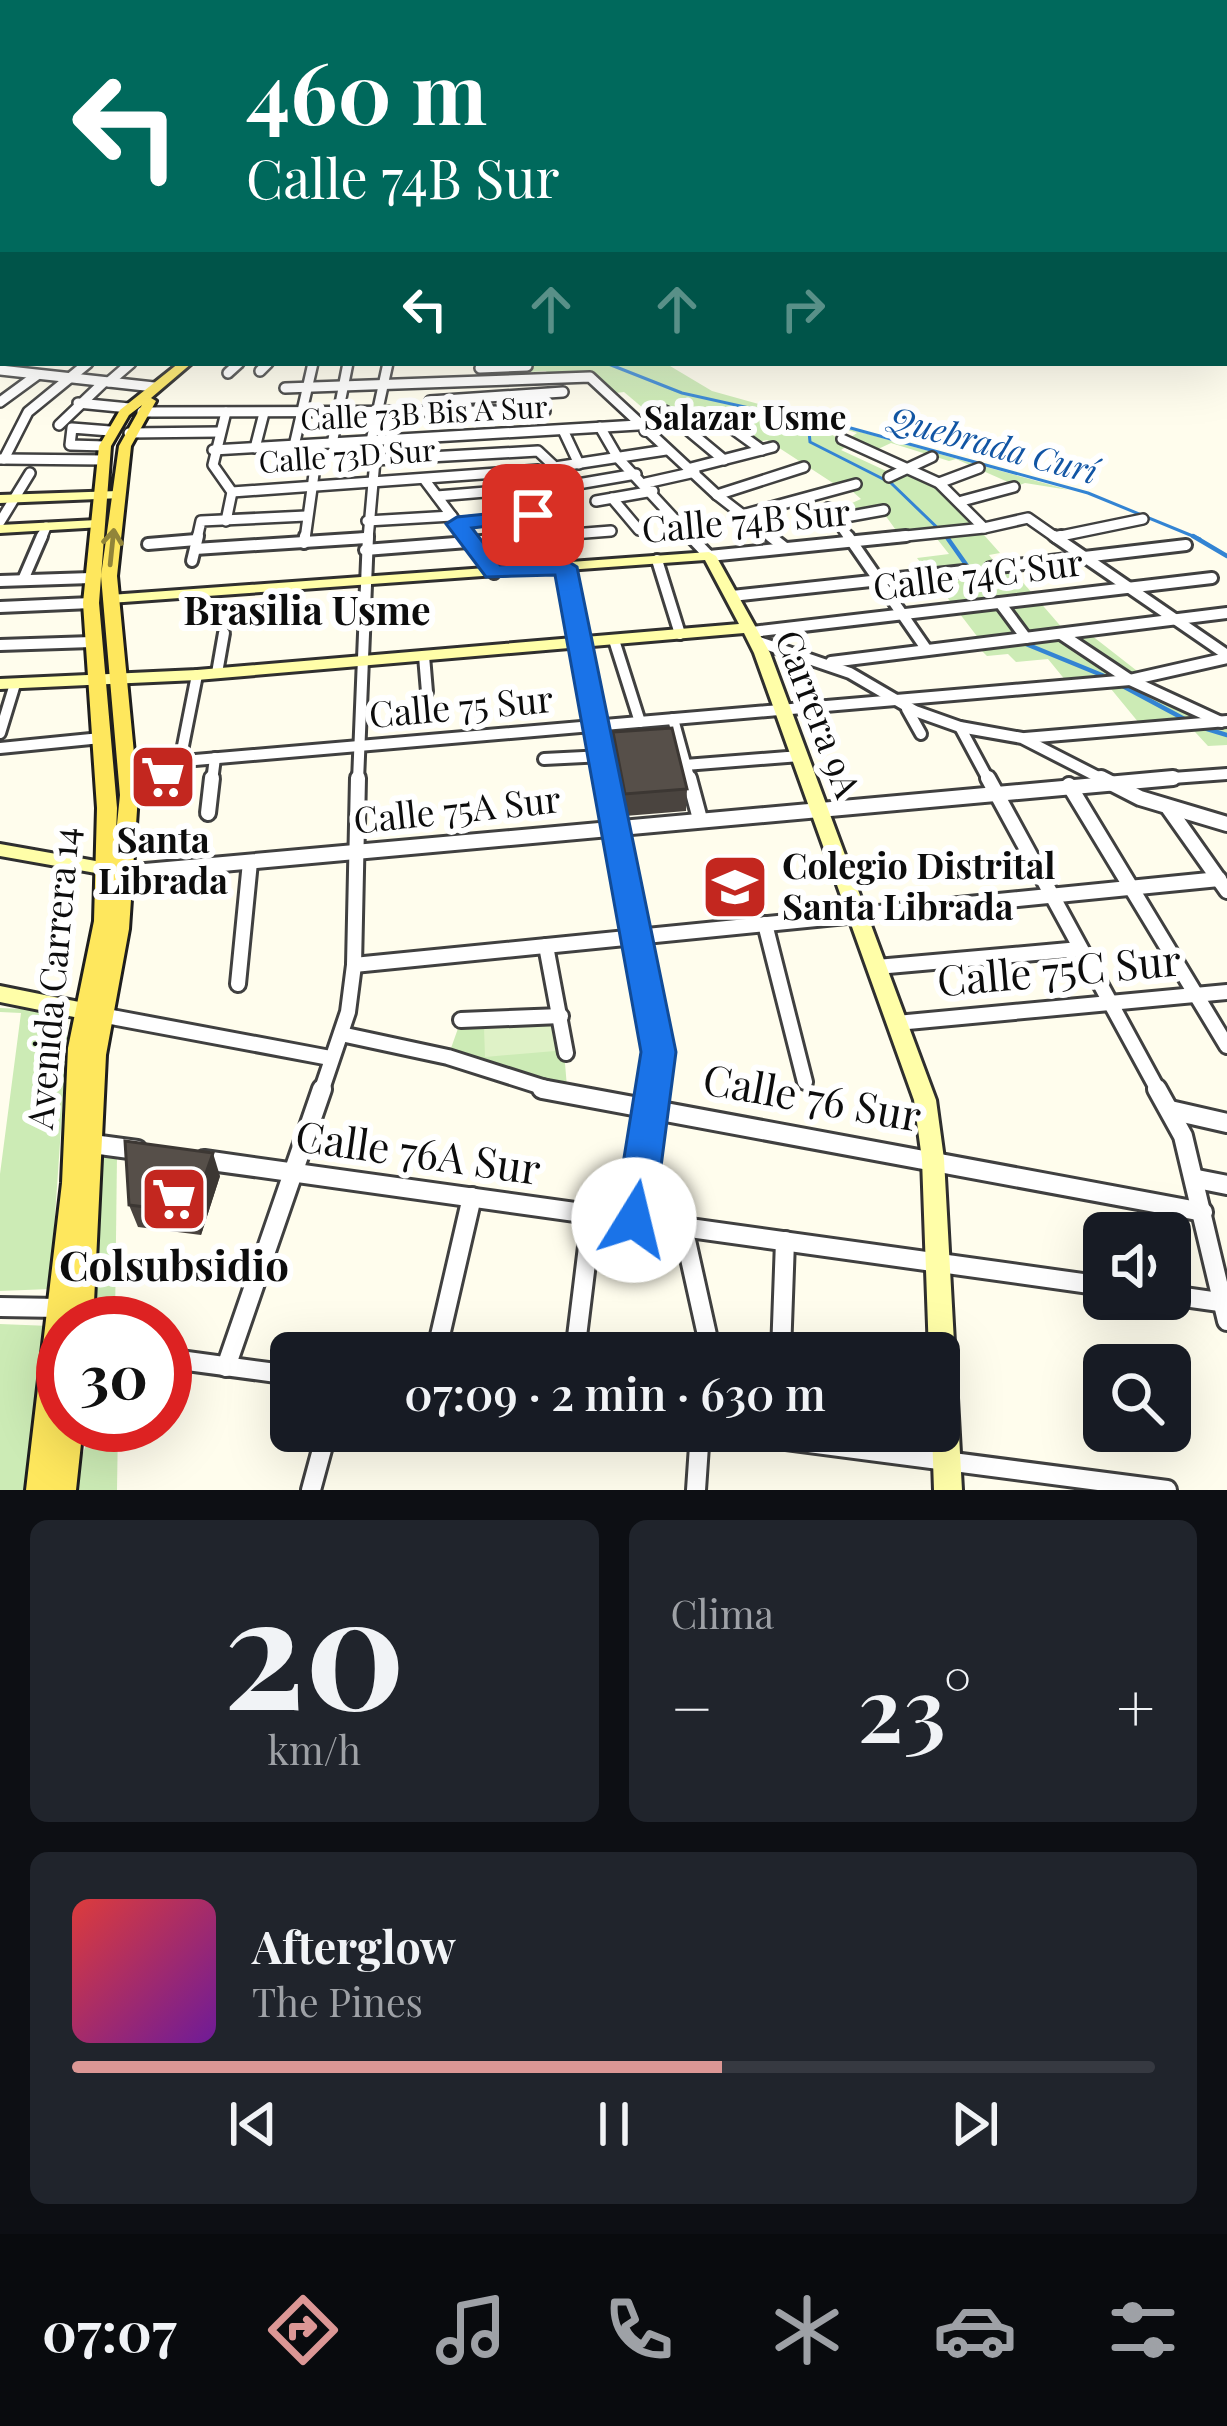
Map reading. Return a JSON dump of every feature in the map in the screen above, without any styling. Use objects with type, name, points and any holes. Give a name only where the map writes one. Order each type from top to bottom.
[{"type":"main road","name":"Avenida Carrera 14","points":[[75,1296],[93,1013],[104,921],[133,765],[92,642],[136,410],[154,387],[181,366]]},
{"type":"main road","name":"Avenida Carrera 14","points":[[115,871],[101,738],[107,680],[100,601],[92,578],[104,453],[110,431],[191,366]]},
{"type":"main road","name":"Avenida Carrera 14","points":[[41,1490],[46,1452]]},
{"type":"main road","points":[[61,1490],[65,1452]]},
{"type":"street","points":[[2,459],[28,412],[85,366]]},
{"type":"street","points":[[59,425],[77,403],[126,366]]},
{"type":"street","points":[[228,373],[236,366]]},
{"type":"street","points":[[260,371],[265,366]]},
{"type":"street","points":[[294,446],[312,366]]},
{"type":"street","points":[[332,444],[347,366]]},
{"type":"street","points":[[226,1366],[340,1034],[354,965],[360,661],[375,460],[371,441],[387,366]]},
{"type":"street","points":[[483,382],[479,366],[527,366]]},
{"type":"street","points":[[2,372],[154,387]]},
{"type":"street","points":[[0,402],[38,375]]},
{"type":"street","points":[[284,388],[590,377],[717,495],[785,548]]},
{"type":"street","points":[[422,385],[438,415]]},
{"type":"street","points":[[430,401],[563,392]]},
{"type":"street","points":[[513,396],[525,412],[530,432]]},
{"type":"street","points":[[77,403],[136,410],[376,415],[545,411]]},
{"type":"street","points":[[665,411],[724,460]]},
{"type":"street","points":[[226,412],[213,465],[232,492],[226,521]]},
{"type":"street","points":[[255,448],[264,413]]},
{"type":"street","points":[[474,414],[476,435]]},
{"type":"street","points":[[424,439],[425,415]]},
{"type":"street","name":"Calle 73B Bis A Sur","points":[[214,450],[641,428],[715,416],[767,448],[724,460]]},
{"type":"street","name":"Carrera 9A","points":[[600,427],[618,458],[710,556],[752,634],[925,1100],[933,1159],[947,1490]]},
{"type":"street","points":[[104,453],[70,446],[72,428],[110,431]]},
{"type":"street","points":[[563,430],[579,464]]},
{"type":"street","points":[[129,433],[219,432]]},
{"type":"street","points":[[0,434],[17,434]]},
{"type":"street","points":[[842,439],[938,483],[962,501],[984,528]]},
{"type":"street","points":[[304,543],[318,445]]},
{"type":"street","points":[[375,460],[538,451],[555,467],[666,450]]},
{"type":"street","points":[[2,459],[104,453]]},
{"type":"street","points":[[889,477],[932,457]]},
{"type":"street","points":[[596,501],[724,460]]},
{"type":"street","points":[[717,495],[804,467]]},
{"type":"street","points":[[938,483],[979,468]]},
{"type":"street","name":"Calle 73D Sur","points":[[232,492],[538,470]]},
{"type":"street","points":[[29,473],[7,499],[0,526],[97,524]]},
{"type":"street","points":[[437,496],[572,485],[636,474]]},
{"type":"street","points":[[424,479],[494,572]]},
{"type":"street","points":[[742,515],[856,484]]},
{"type":"street","points":[[962,501],[1014,487]]},
{"type":"street","points":[[7,499],[118,495]]},
{"type":"street","points":[[612,498],[639,530]]},
{"type":"street","points":[[801,525],[831,513],[884,510]]},
{"type":"street","points":[[367,521],[572,512]]},
{"type":"street","points":[[831,513],[927,650]]},
{"type":"street","points":[[194,550],[201,521],[306,516]]},
{"type":"street","name":"Calle 74B Sur","points":[[2,610],[710,556],[984,528],[1028,518],[1056,538]]},
{"type":"street","points":[[1056,538],[1143,519]]},
{"type":"street","points":[[23,580],[46,527]]},
{"type":"street","points":[[148,544],[194,550],[304,543],[472,543],[611,531]]},
{"type":"street","points":[[1056,538],[1227,657]]},
{"type":"street","points":[[990,568],[1186,544]]},
{"type":"street","points":[[657,560],[680,634]]},
{"type":"street","points":[[566,567],[658,1052],[634,1220]]},
{"type":"street","points":[[732,596],[964,571]]},
{"type":"street","points":[[0,581],[92,578]]},
{"type":"street","name":"Calle 74C Sur","points":[[7,684],[197,675],[680,634],[752,634],[1212,578]]},
{"type":"street","points":[[1000,603],[1025,638]]},
{"type":"street","points":[[824,663],[1227,613]]},
{"type":"street","points":[[217,673],[224,633]]},
{"type":"street","points":[[752,634],[860,678],[907,708],[960,727],[1022,738],[1224,721]]},
{"type":"street","points":[[1061,634],[1120,681],[1224,721]]},
{"type":"street","points":[[614,640],[640,722]]},
{"type":"street","points":[[0,645],[92,642]]},
{"type":"street","points":[[424,656],[427,692]]},
{"type":"street","name":"Calle 75 Sur","points":[[159,763],[1120,681],[1227,657]]},
{"type":"street","points":[[180,761],[197,675]]},
{"type":"street","points":[[0,734],[7,684]]},
{"type":"street","points":[[907,708],[921,734]]},
{"type":"street","points":[[673,719],[700,819]]},
{"type":"street","points":[[960,727],[1170,1110],[1197,1179],[1226,1309],[1191,1300]]},
{"type":"street","points":[[0,748],[101,738]]},
{"type":"street","points":[[1022,738],[1106,783],[1168,808],[1227,824]]},
{"type":"street","points":[[544,759],[604,755]]},
{"type":"street","points":[[686,765],[800,756]]},
{"type":"street","points":[[208,813],[215,758]]},
{"type":"street","name":"Calle 75A Sur","points":[[0,850],[115,871],[1227,774]]},
{"type":"street","points":[[1069,785],[1227,1046]]},
{"type":"street","points":[[1168,808],[1223,885]]},
{"type":"street","points":[[238,985],[250,862]]},
{"type":"street","points":[[354,965],[1131,888],[1223,885]]},
{"type":"street","points":[[765,924],[805,1082]]},
{"type":"street","points":[[546,946],[566,1053]]},
{"type":"street","points":[[877,967],[1080,949]]},
{"type":"street","name":"Calle 75C Sur","points":[[897,1023],[1227,992]]},
{"type":"street","points":[[0,994],[330,1058]]},
{"type":"street","points":[[461,1021],[561,1016]]},
{"type":"street","name":"Calle 76 Sur","points":[[340,1034],[448,1057],[532,1087],[1203,1212]]},
{"type":"street","points":[[1170,1110],[1227,1123]]},
{"type":"street","points":[[85,1143],[150,1152]]},
{"type":"street","name":"Calle 76A Sur","points":[[173,1155],[1083,1283]]},
{"type":"street","points":[[1197,1179],[1227,1185]]},
{"type":"street","points":[[441,1332],[472,1197]]},
{"type":"street","points":[[577,1332],[592,1214]]},
{"type":"street","points":[[683,1227],[706,1332]]},
{"type":"street","points":[[783,1332],[785,1241]]},
{"type":"street","points":[[0,1307],[36,1310]]},
{"type":"street","points":[[192,1362],[270,1372]]},
{"type":"street","points":[[310,1490],[321,1452]]},
{"type":"street","points":[[696,1490],[699,1452]]},
{"type":"street","points":[[888,1452],[1167,1490]]},
{"type":"green space","points":[[525,366],[670,366],[712,391],[1069,490],[1025,483],[1017,486],[956,459],[949,461],[891,443],[876,450],[848,439],[857,433],[826,423],[818,428],[850,444],[841,450],[897,476],[912,471],[945,491],[1000,553],[989,555],[996,564],[1006,563],[1070,637],[1091,635],[1141,674],[1119,676],[1227,725],[1227,745],[1208,746],[1184,720],[1139,723],[1102,678],[1066,681],[1048,659],[1016,662],[1008,654],[987,656],[981,650],[986,648],[917,558],[949,554],[930,530],[898,533],[880,508],[857,512],[852,503],[861,499],[844,484],[836,485],[767,440],[758,442],[719,413],[682,421],[667,410],[650,414],[624,392],[607,394],[590,378],[551,379],[546,371],[530,372]]},
{"type":"green space","points":[[0,1008],[69,1011],[50,1289],[0,1291],[0,1174],[21,1013],[0,1012]]},
{"type":"green space","points":[[561,1016],[567,1087],[499,1071],[450,1051],[461,1020]]},
{"type":"green space","points":[[552,1021],[555,1051],[485,1057],[484,1027]]},
{"type":"green space","points":[[103,1153],[117,1155],[115,1296],[93,1296]]},
{"type":"green space","points":[[0,1324],[36,1325],[36,1430],[28,1490],[0,1490]]},
{"type":"green space","points":[[83,1452],[118,1452],[117,1490],[70,1490]]},
{"type":"building","points":[[672,728],[687,789],[625,794],[613,732]]},
{"type":"building","points":[[185,753],[182,769],[137,772],[136,758]]},
{"type":"building","points":[[125,1141],[213,1153],[192,1213],[129,1205]]},
{"type":"waterway","points":[[614,366],[682,393],[808,421]]},
{"type":"waterway","name":"Quebrada Curí","points":[[808,421],[836,424],[1088,493],[1194,536]]},
{"type":"waterway","points":[[808,421],[810,442],[891,483],[946,536]]},
{"type":"waterway","points":[[946,536],[991,600]]},
{"type":"waterway","name":"Quebrada Curí","points":[[1194,536],[1200,539]]},
{"type":"waterway","name":"Quebrada Curí","points":[[1194,536],[1227,556]]},
{"type":"waterway","points":[[1026,644],[1109,678]]},
{"type":"waterway","points":[[1119,684],[1188,721]]},
{"type":"waterway","points":[[1204,728],[1227,735]]},
{"type":"place","name":"Santa Librada","points":[[163,777]]},
{"type":"place","name":"Colegio Distrital Santa Librada","points":[[735,887]]},
{"type":"place","name":"Colsubsidio","points":[[174,1199]]},
{"type":"district","name":"Salazar Usme","points":[[745,418]]},
{"type":"district","name":"Brasilia Usme","points":[[307,611]]},
{"type":"route","points":[[533,515],[457,524],[494,572],[566,567],[658,1052],[634,1220]]}]
